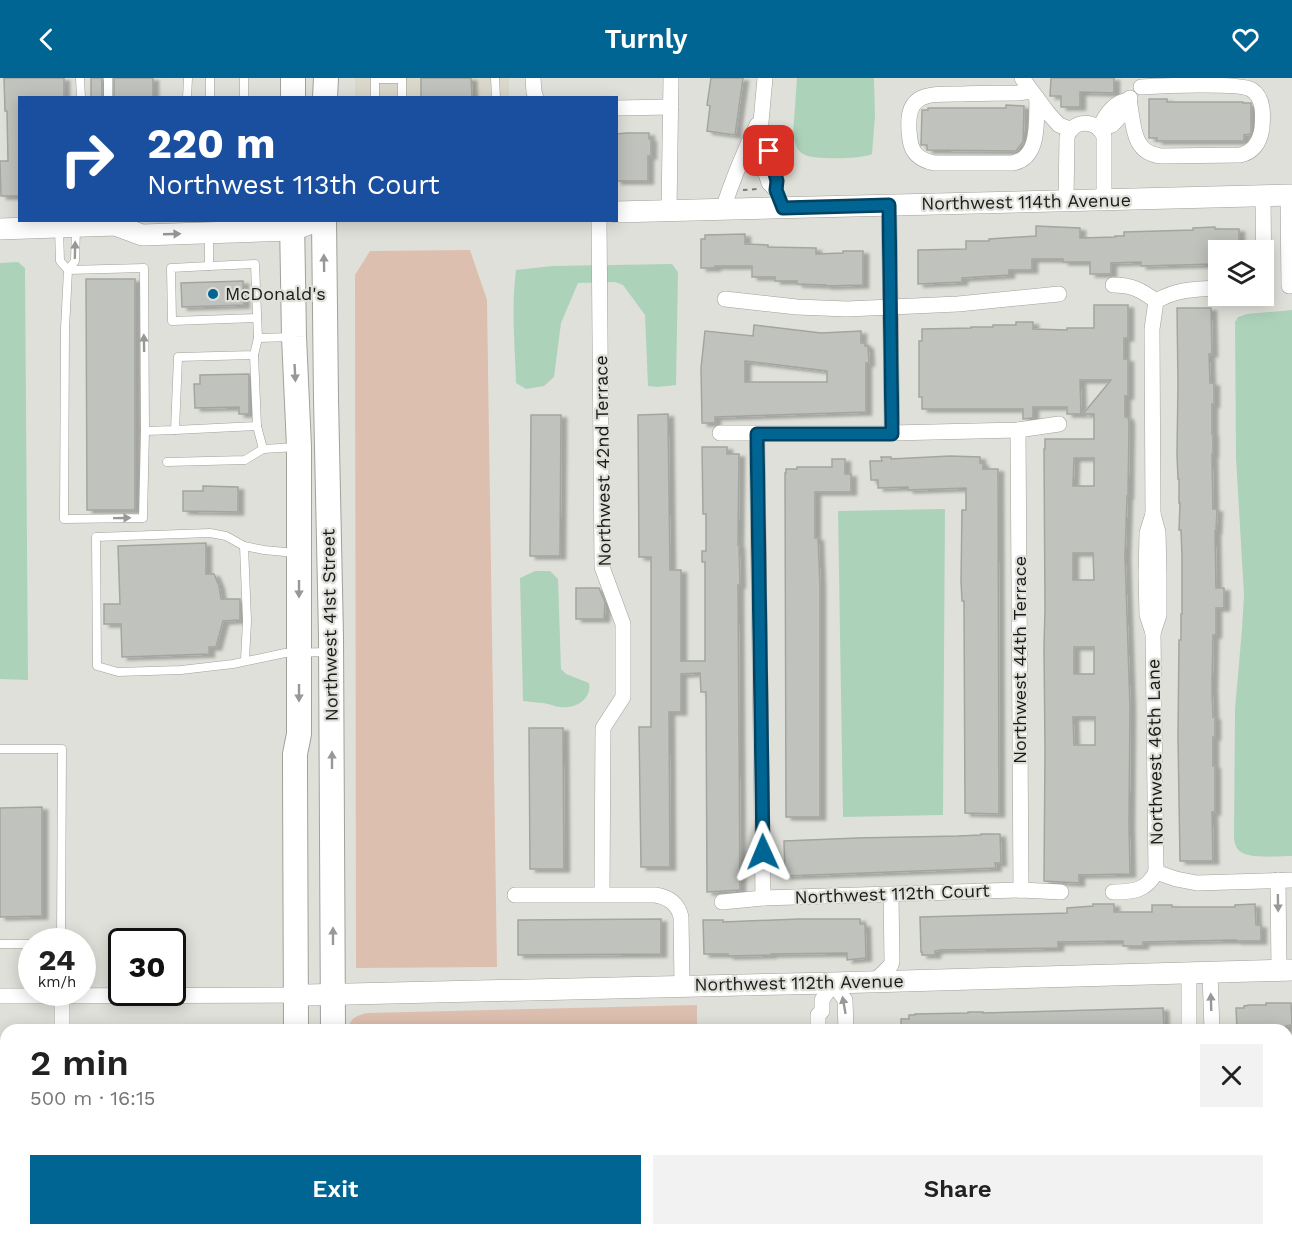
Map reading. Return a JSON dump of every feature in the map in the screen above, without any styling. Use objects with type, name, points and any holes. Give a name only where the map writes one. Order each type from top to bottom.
[{"type":"main road","points":[[293,78],[293,96]]},
{"type":"main road","points":[[325,96],[326,78]]},
{"type":"main road","name":"Northwest 41st Street","points":[[322,222],[332,652],[333,1024]]},
{"type":"main road","name":"Northwest 41st Street","points":[[293,225],[294,337],[299,447],[299,734],[295,754],[295,772],[301,995],[306,1024]]},
{"type":"main road","points":[[299,447],[315,471],[328,484]]},
{"type":"main road","name":"Northwest 41st Street","points":[[297,1024],[301,995]]},
{"type":"street","points":[[533,78],[535,96]]},
{"type":"street","points":[[669,211],[671,78]]},
{"type":"street","points":[[765,78],[759,144],[762,163],[774,196]]},
{"type":"street","points":[[1022,78],[1034,95],[1034,141],[1029,152],[1021,161],[934,163],[923,160],[913,151],[909,116],[914,105],[923,97],[938,94],[1018,93],[1034,95],[1060,111],[1070,129]]},
{"type":"street","points":[[1099,129],[1112,125],[1127,109],[1129,100],[1144,82],[1232,86],[1250,88],[1259,99],[1262,110],[1258,143],[1247,153],[1240,154],[1152,155],[1145,152],[1138,144],[1129,100]]},
{"type":"street","points":[[618,108],[671,107]]},
{"type":"street","points":[[723,209],[761,117]]},
{"type":"street","points":[[761,117],[777,181],[774,196]]},
{"type":"street","points":[[1066,201],[1066,142],[1070,129],[1082,124],[1093,124],[1104,136],[1104,200]]},
{"type":"street","points":[[740,164],[762,163]]},
{"type":"street","points":[[1274,287],[1290,286],[1288,256],[1290,195]]},
{"type":"street","name":"Northwest 114th Avenue","points":[[618,212],[723,209],[774,196],[889,205],[1290,195]]},
{"type":"street","points":[[1263,196],[1263,240]]},
{"type":"street","points":[[889,205],[892,434]]},
{"type":"street","points":[[0,229],[120,223],[142,235],[209,233],[310,222]]},
{"type":"street","name":"Northwest 42nd Terrace","points":[[599,222],[602,567],[623,624],[623,697],[603,728],[602,894]]},
{"type":"street","points":[[1274,256],[1288,256]]},
{"type":"street","points":[[1113,285],[1131,286],[1156,301],[1181,290],[1208,289]]},
{"type":"street","points":[[724,299],[821,309],[890,308],[1059,294]]},
{"type":"street","name":"Northwest 46th Lane","points":[[1156,301],[1152,329],[1153,514],[1158,532],[1153,556],[1153,589],[1159,615],[1153,633],[1156,872]]},
{"type":"street","points":[[720,433],[892,434],[1018,430],[1059,424]]},
{"type":"street","name":"Northwest 44th Terrace","points":[[1018,430],[1021,890]]},
{"type":"street","points":[[757,434],[764,898]]},
{"type":"street","points":[[1113,892],[1137,890],[1152,880],[1156,872],[1197,883],[1285,880],[1286,970]]},
{"type":"street","name":"Northwest 112th Court","points":[[722,902],[764,898],[1021,890],[1061,892]]},
{"type":"street","points":[[515,895],[602,894],[665,897],[678,907],[681,917],[682,986]]},
{"type":"street","points":[[875,981],[891,965],[892,961],[891,895]]},
{"type":"street","name":"Northwest 112th Avenue","points":[[301,995],[1286,970]]},
{"type":"street","points":[[1199,973],[1211,1024]]},
{"type":"street","points":[[1190,1024],[1199,973]]},
{"type":"street","points":[[818,1024],[818,1015],[822,1011],[822,1000],[833,982],[845,1000],[846,1024]]},
{"type":"street","points":[[96,995],[301,995]]},
{"type":"street","points":[[0,996],[18,996]]},
{"type":"street","points":[[62,1006],[62,1024]]},
{"type":"street","points":[[822,1011],[826,1014],[826,1024]]},
{"type":"lane","points":[[80,78],[81,96]]},
{"type":"lane","points":[[108,78],[108,96]]},
{"type":"lane","points":[[187,96],[188,78]]},
{"type":"lane","points":[[210,78],[210,96]]},
{"type":"lane","points":[[244,78],[244,96]]},
{"type":"lane","points":[[375,96],[375,79],[402,78],[402,96]]},
{"type":"lane","points":[[495,78],[496,96]]},
{"type":"lane","points":[[76,225],[60,261],[68,270],[144,268],[143,518],[64,519],[65,329],[68,270],[75,261],[76,225]]},
{"type":"lane","points":[[209,233],[209,266]]},
{"type":"lane","points":[[257,318],[172,321],[171,268],[255,264],[258,338],[254,355],[256,426],[263,449]]},
{"type":"lane","points":[[258,338],[294,337]]},
{"type":"lane","points":[[175,430],[178,357],[254,355]]},
{"type":"lane","points":[[145,430],[256,426]]},
{"type":"lane","points":[[167,462],[244,460],[263,449],[299,447]]},
{"type":"lane","points":[[299,553],[244,546],[226,537],[210,533],[96,537],[97,666],[118,672],[181,670],[233,664],[285,653],[332,652]]},
{"type":"lane","points":[[244,546],[247,621],[244,660]]},
{"type":"lane","points":[[0,749],[62,749],[61,928]]},
{"type":"lane","points":[[0,944],[18,944]]},
{"type":"path","points":[[736,190],[774,196]]},
{"type":"shaded area","points":[[355,78],[509,78],[509,96],[355,96]]},
{"type":"shaded area","points":[[797,78],[874,78],[875,116],[872,154],[849,158],[828,158],[810,157],[800,152],[793,135]]},
{"type":"shaded area","points":[[470,250],[487,300],[497,967],[356,968],[355,275],[370,251]]},
{"type":"shaded area","points":[[18,262],[25,268],[28,680],[0,679],[0,263]]},
{"type":"shaded area","points":[[672,264],[678,272],[676,385],[648,386],[645,315],[623,285],[615,282],[578,283],[561,323],[554,377],[544,386],[526,389],[516,383],[514,312],[516,270],[552,266]]},
{"type":"shaded area","points":[[1292,310],[1292,856],[1258,856],[1239,851],[1234,839],[1235,709],[1244,595],[1236,458],[1235,322],[1238,317],[1247,314]]},
{"type":"shaded area","points":[[945,509],[943,815],[843,817],[838,511]]},
{"type":"shaded area","points":[[535,571],[550,571],[558,579],[561,669],[566,674],[589,683],[588,694],[577,705],[559,707],[523,701],[520,578]]},
{"type":"shaded area","points":[[697,1005],[697,1024],[350,1024],[354,1018],[368,1013]]},
{"type":"building","points":[[4,78],[64,78],[64,96],[18,96],[18,196],[1,196],[0,161],[8,161],[7,111],[5,111]]},
{"type":"building","points":[[91,78],[102,78],[102,96],[91,96]]},
{"type":"building","points":[[114,78],[153,78],[153,96],[114,96]]},
{"type":"building","points":[[421,78],[471,78],[472,96],[421,96]]},
{"type":"building","points":[[711,78],[743,78],[735,135],[707,131],[710,106],[707,105]]},
{"type":"building","points":[[1051,78],[1114,78],[1114,93],[1080,92],[1080,107],[1061,107],[1061,96],[1050,96]]},
{"type":"building","points":[[1149,99],[1167,99],[1167,102],[1251,103],[1251,134],[1244,135],[1244,141],[1157,141],[1157,138],[1149,138]]},
{"type":"building","points":[[1006,105],[1024,106],[1023,142],[1016,151],[927,150],[927,145],[921,145],[922,110],[928,110],[928,108],[1006,108]]},
{"type":"building","points":[[649,133],[651,156],[648,156],[648,181],[618,181],[618,134]]},
{"type":"building","points":[[1036,226],[1080,228],[1080,238],[1124,236],[1124,232],[1193,230],[1193,228],[1239,229],[1239,240],[1208,240],[1208,264],[1141,266],[1141,262],[1111,263],[1111,274],[1090,274],[1090,262],[1032,259],[1032,270],[1009,270],[1009,275],[962,278],[962,282],[918,284],[918,250],[966,249],[966,241],[1036,236]]},
{"type":"building","points":[[745,234],[745,244],[816,248],[816,254],[863,251],[863,285],[826,286],[797,284],[797,281],[775,281],[775,277],[752,277],[752,266],[701,268],[701,239],[705,239],[705,235]]},
{"type":"building","points":[[86,279],[135,279],[135,510],[87,510]]},
{"type":"building","name":"McDonald's","points":[[243,281],[244,305],[182,307],[181,283]]},
{"type":"building","points":[[1094,305],[1128,305],[1128,338],[1124,338],[1124,359],[1128,359],[1128,396],[1125,396],[1125,417],[1128,417],[1129,423],[1125,556],[1130,707],[1130,874],[1079,875],[1079,883],[1044,881],[1045,439],[1094,439],[1094,414],[1083,414],[1111,380],[1080,380],[1081,414],[1067,414],[1067,407],[1033,407],[1033,418],[1023,419],[1023,409],[922,409],[922,397],[919,397],[919,341],[922,341],[922,329],[993,327],[993,325],[1016,325],[1016,322],[1033,322],[1033,329],[1094,328]],"holes":[[[1074,458],[1094,458],[1094,486],[1073,486]],[[1073,553],[1093,553],[1094,580],[1073,580]],[[1074,647],[1094,647],[1094,674],[1074,674]],[[1073,717],[1095,717],[1095,745],[1074,745]]]},
{"type":"building","points":[[1177,308],[1211,308],[1212,354],[1209,354],[1210,383],[1214,383],[1212,454],[1213,509],[1217,509],[1216,588],[1224,588],[1224,608],[1216,608],[1216,635],[1213,635],[1215,812],[1212,812],[1213,861],[1180,861],[1178,737],[1182,556],[1177,454]]},
{"type":"building","points":[[754,325],[821,333],[861,331],[861,343],[868,346],[866,412],[715,417],[715,423],[702,423],[701,368],[705,331],[753,336]],"holes":[[[745,361],[827,371],[827,382],[745,382]]]},
{"type":"building","points":[[249,374],[249,414],[239,414],[239,407],[195,408],[194,384],[200,384],[200,375]]},
{"type":"building","points":[[668,414],[670,570],[681,570],[681,661],[705,661],[705,562],[702,562],[702,551],[706,551],[706,514],[703,514],[702,447],[727,447],[727,454],[739,454],[740,890],[707,892],[706,692],[701,692],[700,673],[681,674],[681,712],[669,712],[670,867],[641,867],[639,727],[651,727],[651,557],[639,557],[638,415]]},
{"type":"building","points":[[531,415],[561,415],[560,556],[530,556]]},
{"type":"building","points":[[881,457],[891,457],[891,459],[980,457],[983,469],[998,469],[999,814],[965,813],[964,601],[962,601],[961,581],[962,510],[966,510],[966,488],[908,490],[908,487],[878,488],[878,480],[871,480],[870,461],[882,461]]},
{"type":"building","points":[[832,459],[845,459],[845,474],[851,474],[851,492],[815,492],[815,538],[818,538],[820,585],[820,817],[786,817],[785,473],[786,469],[797,469],[797,467],[832,467]]},
{"type":"building","points":[[203,486],[238,487],[238,512],[183,511],[183,491],[203,491]]},
{"type":"building","points":[[206,543],[206,574],[214,574],[221,599],[240,599],[240,620],[223,621],[216,647],[209,647],[209,654],[122,657],[121,624],[104,624],[104,604],[120,604],[118,546]]},
{"type":"building","points":[[576,588],[599,588],[605,602],[604,619],[576,619]]},
{"type":"building","points":[[529,728],[563,728],[564,869],[530,869]]},
{"type":"building","points":[[42,807],[42,916],[0,917],[0,808]]},
{"type":"building","points":[[1000,834],[1001,863],[995,863],[996,868],[785,876],[784,841]]},
{"type":"building","points":[[1093,904],[1114,904],[1114,912],[1152,912],[1152,905],[1235,907],[1235,905],[1255,904],[1256,925],[1261,925],[1261,941],[1143,942],[1143,946],[1123,946],[1123,941],[1058,942],[1058,948],[940,950],[935,951],[935,955],[922,955],[921,952],[920,917],[1067,913],[1067,908],[1093,906]]},
{"type":"building","points":[[661,919],[661,954],[518,955],[518,920]]},
{"type":"building","points":[[860,919],[860,924],[865,924],[866,958],[847,960],[847,953],[728,956],[728,954],[704,954],[703,920],[723,920],[723,922]]},
{"type":"building","points":[[1266,1003],[1291,1003],[1292,1024],[1237,1024],[1236,1008],[1266,1005]]},
{"type":"building","points":[[1163,1008],[1164,1024],[901,1024],[901,1019],[909,1019],[909,1015],[915,1014]]},
{"type":"place","name":"McDonald's","points":[[213,294]]},
{"type":"route","points":[[763,852],[757,434],[892,434],[889,205],[783,208],[776,190],[777,181],[769,151]]}]
